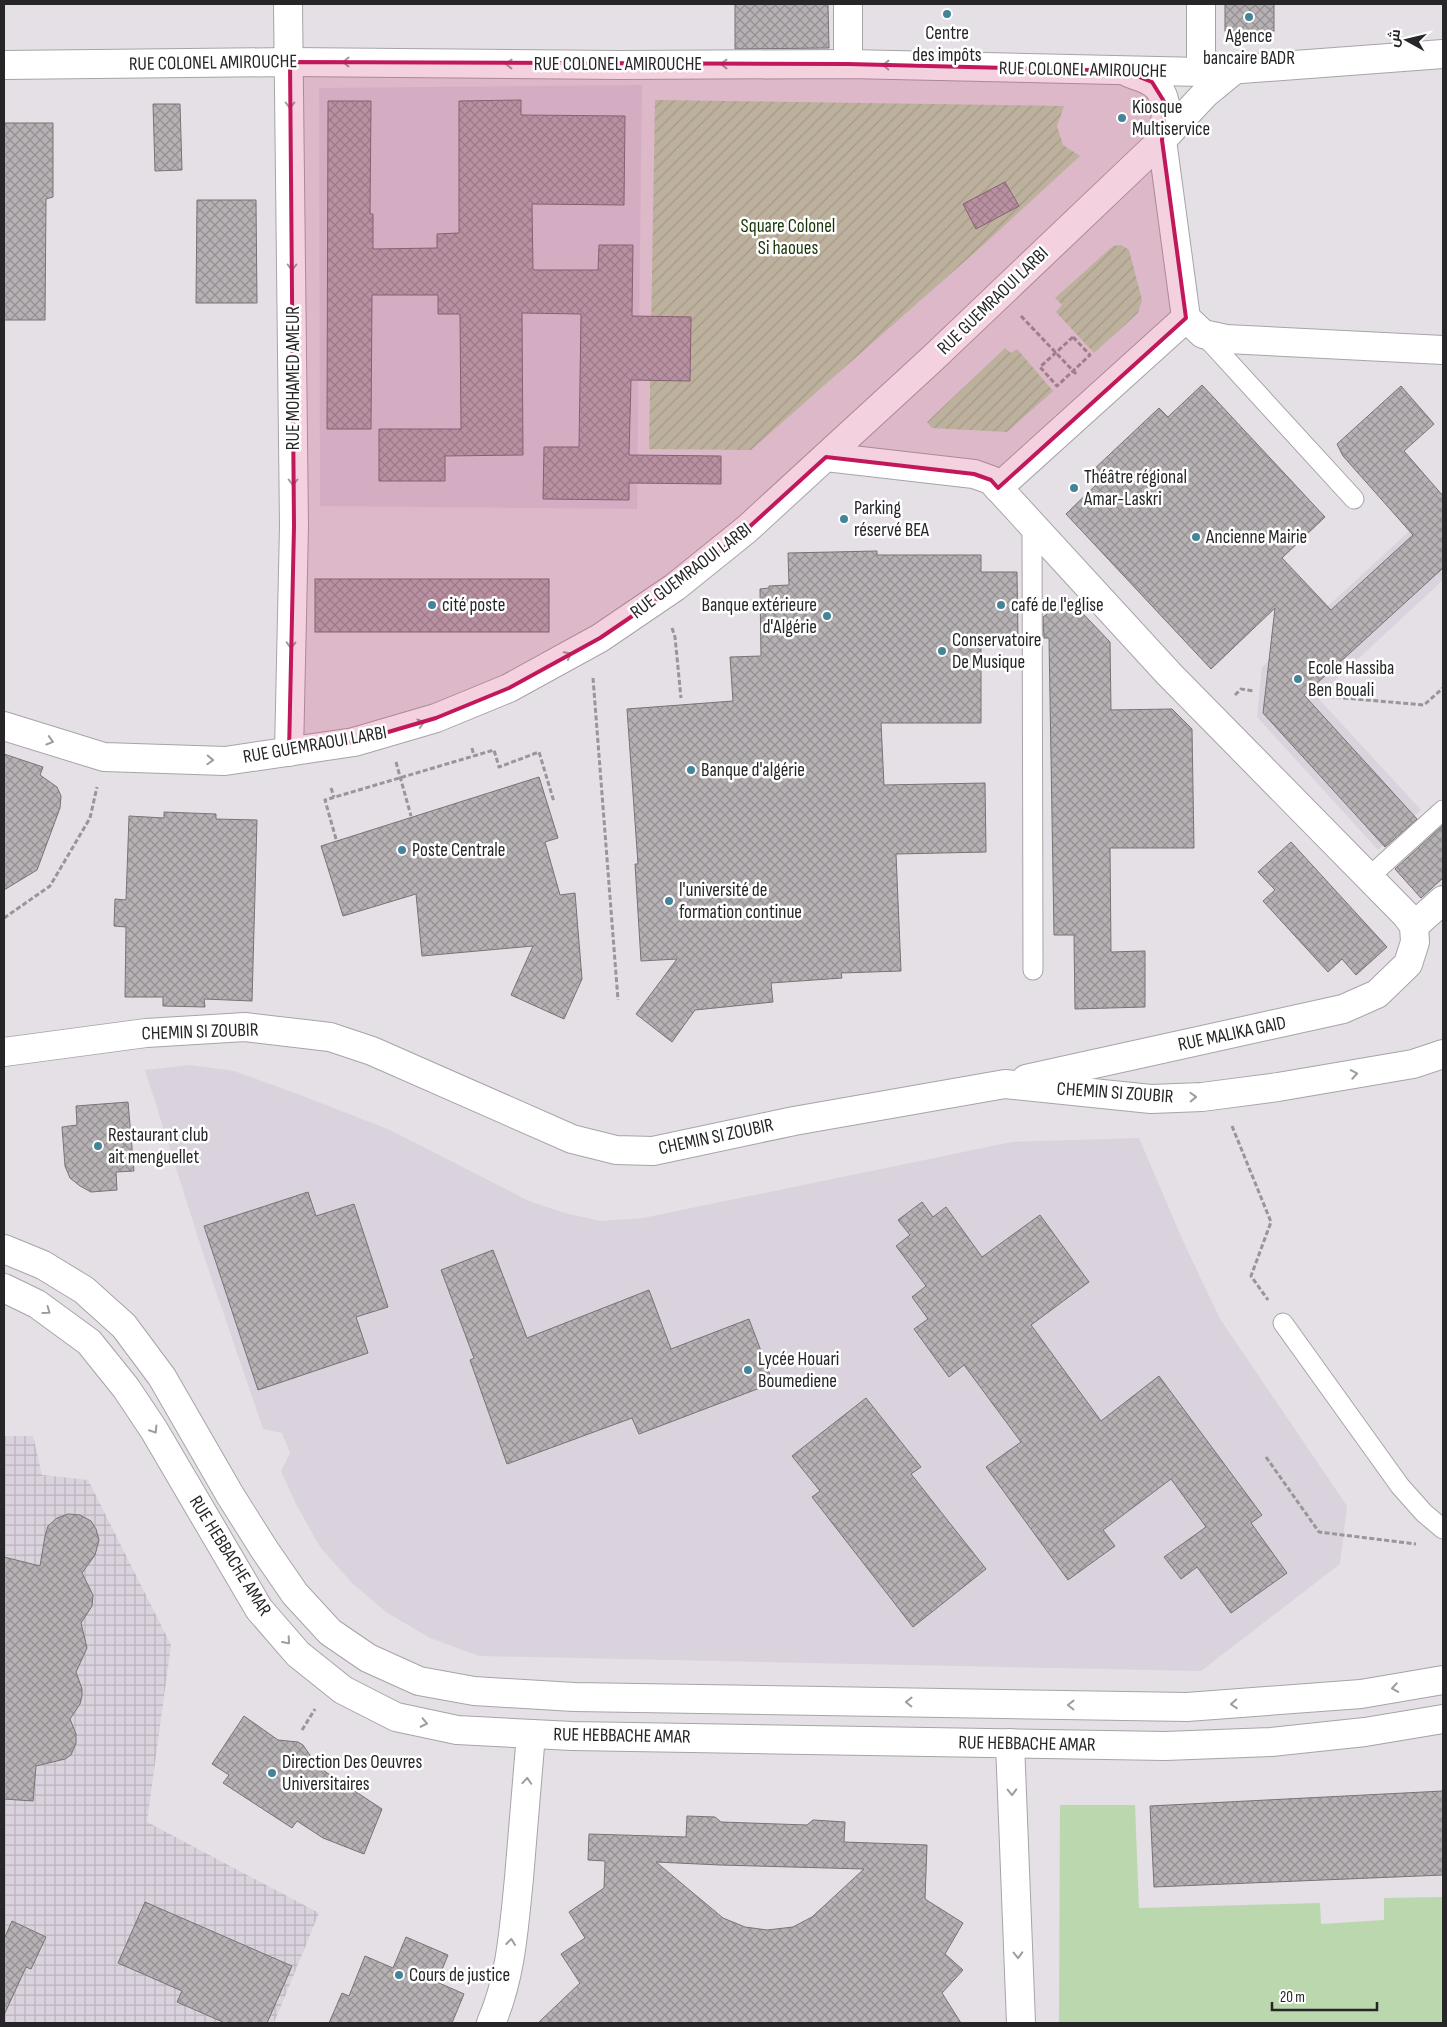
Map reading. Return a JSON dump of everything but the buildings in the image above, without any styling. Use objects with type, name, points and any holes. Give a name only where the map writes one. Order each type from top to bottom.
[{"type":"street","name":"RUE MOHAMED AMEUR","points":[[288,4],[294,526],[289,752]]},
{"type":"street","points":[[848,4],[848,64]]},
{"type":"street","points":[[1201,4],[1201,72]]},
{"type":"street","name":"RUE COLONEL AMIROUCHE","points":[[4,65],[290,62],[620,65],[848,64],[1201,72],[1443,54]]},
{"type":"street","points":[[1124,71],[1152,82],[1160,90],[1165,103],[1166,119],[1162,140],[1195,326]]},
{"type":"street","name":"RUE GUEMRAOUI LARBI","points":[[4,726],[104,757],[224,761],[354,742],[436,718],[509,688],[590,643],[661,596],[747,529],[1000,294],[1162,140],[1205,94],[1232,71]]},
{"type":"street","points":[[1195,326],[1226,339],[1443,350]]},
{"type":"street","points":[[998,488],[1195,326]]},
{"type":"street","points":[[826,457],[974,474],[991,480],[1169,674],[1410,921],[1443,900]]},
{"type":"street","name":"RUE MALIKA GAID","points":[[1005,1084],[1343,1009],[1377,994],[1408,964],[1415,942],[1410,921]]},
{"type":"street","name":"CHEMIN SI ZOUBIR","points":[[4,1052],[146,1033],[245,1027],[330,1037],[372,1051],[572,1139],[616,1150],[653,1151],[794,1121],[1005,1084],[1151,1099],[1202,1097],[1278,1088],[1413,1064],[1443,1054]]},
{"type":"street","name":"RUE HEBBACHE AMAR","points":[[4,1249],[43,1265],[84,1290],[124,1326],[162,1377],[235,1503],[295,1594],[330,1632],[368,1658],[419,1681],[474,1691],[574,1697],[1187,1707],[1361,1694],[1443,1680]]},
{"type":"street","name":"RUE HEBBACHE AMAR","points":[[4,1288],[37,1304],[89,1342],[120,1380],[154,1430],[259,1609],[298,1654],[342,1690],[396,1717],[456,1730],[572,1736],[1165,1746],[1271,1742],[1365,1732],[1443,1719]]},
{"type":"street","points":[[491,2023],[497,2010],[508,1967],[516,1904],[531,1734]]},
{"type":"street","points":[[1010,1744],[1021,2023]]},
{"type":"lane","points":[[1195,326],[1354,499]]},
{"type":"lane","points":[[1032,525],[1033,970]]},
{"type":"lane","points":[[1369,877],[1443,810]]},
{"type":"lane","points":[[1283,1323],[1400,1486],[1424,1513],[1443,1529]]},
{"type":"path","points":[[1000,294],[1073,371]]},
{"type":"path","points":[[1073,337],[1090,355],[1073,371],[1057,386],[1040,367],[1073,337]]},
{"type":"path","points":[[661,596],[675,637],[681,698]]},
{"type":"path","points":[[590,643],[618,1000]]},
{"type":"path","points":[[1320,696],[1424,705],[1443,688]]},
{"type":"path","points":[[472,748],[474,756]]},
{"type":"path","points":[[336,840],[325,800],[494,750],[499,767],[539,752],[554,802]]},
{"type":"path","points":[[331,788],[334,797]]},
{"type":"path","points":[[404,789],[411,816]]},
{"type":"path","points":[[4,918],[50,886],[90,818]]},
{"type":"path","points":[[1232,1125],[1271,1222],[1251,1276],[1283,1323]]},
{"type":"path","points":[[1266,1457],[1319,1532],[1425,1545]]},
{"type":"highlighted area","points":[[290,62],[848,64],[1124,71],[1152,82],[1165,103],[1162,140],[1186,318],[998,488],[991,480],[974,474],[826,457],[747,529],[675,587],[600,638],[509,688],[436,718],[354,742],[289,752],[294,526]]},
{"type":"shaded area","points":[[642,85],[637,509],[320,506],[319,88]]},
{"type":"shaded area","name":"Ecole Hassiba Ben Bouali","points":[[1443,500],[1443,580],[1317,697],[1421,810],[1378,850],[1257,717],[1262,667]]},
{"type":"shaded area","name":"Lycée Houari Boumediene","points":[[190,1065],[234,1071],[295,1093],[390,1130],[529,1201],[565,1213],[600,1221],[643,1218],[1012,1142],[1139,1138],[1183,1241],[1220,1319],[1347,1506],[1340,1564],[1201,1671],[479,1656],[430,1638],[386,1612],[352,1583],[320,1547],[296,1504],[281,1471],[290,1453],[282,1433],[263,1429],[203,1253],[145,1070]]},
{"type":"shaded area","points":[[4,1436],[33,1436],[42,1475],[88,1480],[171,1645],[147,1822],[319,1913],[274,2023],[4,2023]]},
{"type":"green space","name":"Square Colonel Si haoues","points":[[655,100],[1064,106],[1057,126],[1063,145],[1080,156],[981,247],[751,450],[649,449]]},
{"type":"green space","points":[[1121,245],[1129,250],[1142,300],[1138,313],[1094,353],[1056,312],[1062,305],[1055,298],[1113,246]]},
{"type":"green space","points":[[1005,348],[1011,353],[1017,349],[1053,391],[1007,432],[932,428],[927,422]]},
{"type":"green space","points":[[1060,1805],[1135,1805],[1139,1908],[1320,1903],[1321,1924],[1384,1920],[1384,1898],[1443,1897],[1443,2023],[1059,2023]]},
{"type":"place","name":"Centre des impôts","points":[[947,14]]},
{"type":"place","name":"Agence bancaire BADR","points":[[1249,17]]},
{"type":"place","name":"Kiosque Multiservice","points":[[1122,118]]},
{"type":"place","name":"Théâtre régional Amar-Laskri","points":[[1074,488]]},
{"type":"place","name":"Parking réservé BEA","points":[[844,519]]},
{"type":"place","name":"Ancienne Mairie","points":[[1196,537]]},
{"type":"place","name":"cité poste","points":[[432,605]]},
{"type":"place","name":"café de l'eglise","points":[[1001,605]]},
{"type":"place","name":"Banque extérieure d'Algérie","points":[[827,616]]},
{"type":"place","name":"Conservatoire De Musique","points":[[942,651]]},
{"type":"place","name":"Ecole Hassiba Ben Bouali","points":[[1298,679]]},
{"type":"place","name":"Banque d'algérie","points":[[691,770]]},
{"type":"place","name":"Poste Centrale","points":[[402,850]]},
{"type":"place","name":"l'université de formation continue","points":[[669,901]]},
{"type":"place","name":"Restaurant club ait menguellet","points":[[98,1146]]},
{"type":"place","name":"Lycée Houari Boumediene","points":[[748,1370]]},
{"type":"place","name":"Direction Des Oeuvres Universitaires","points":[[272,1773]]},
{"type":"place","name":"Cours de justice","points":[[399,1975]]}]
